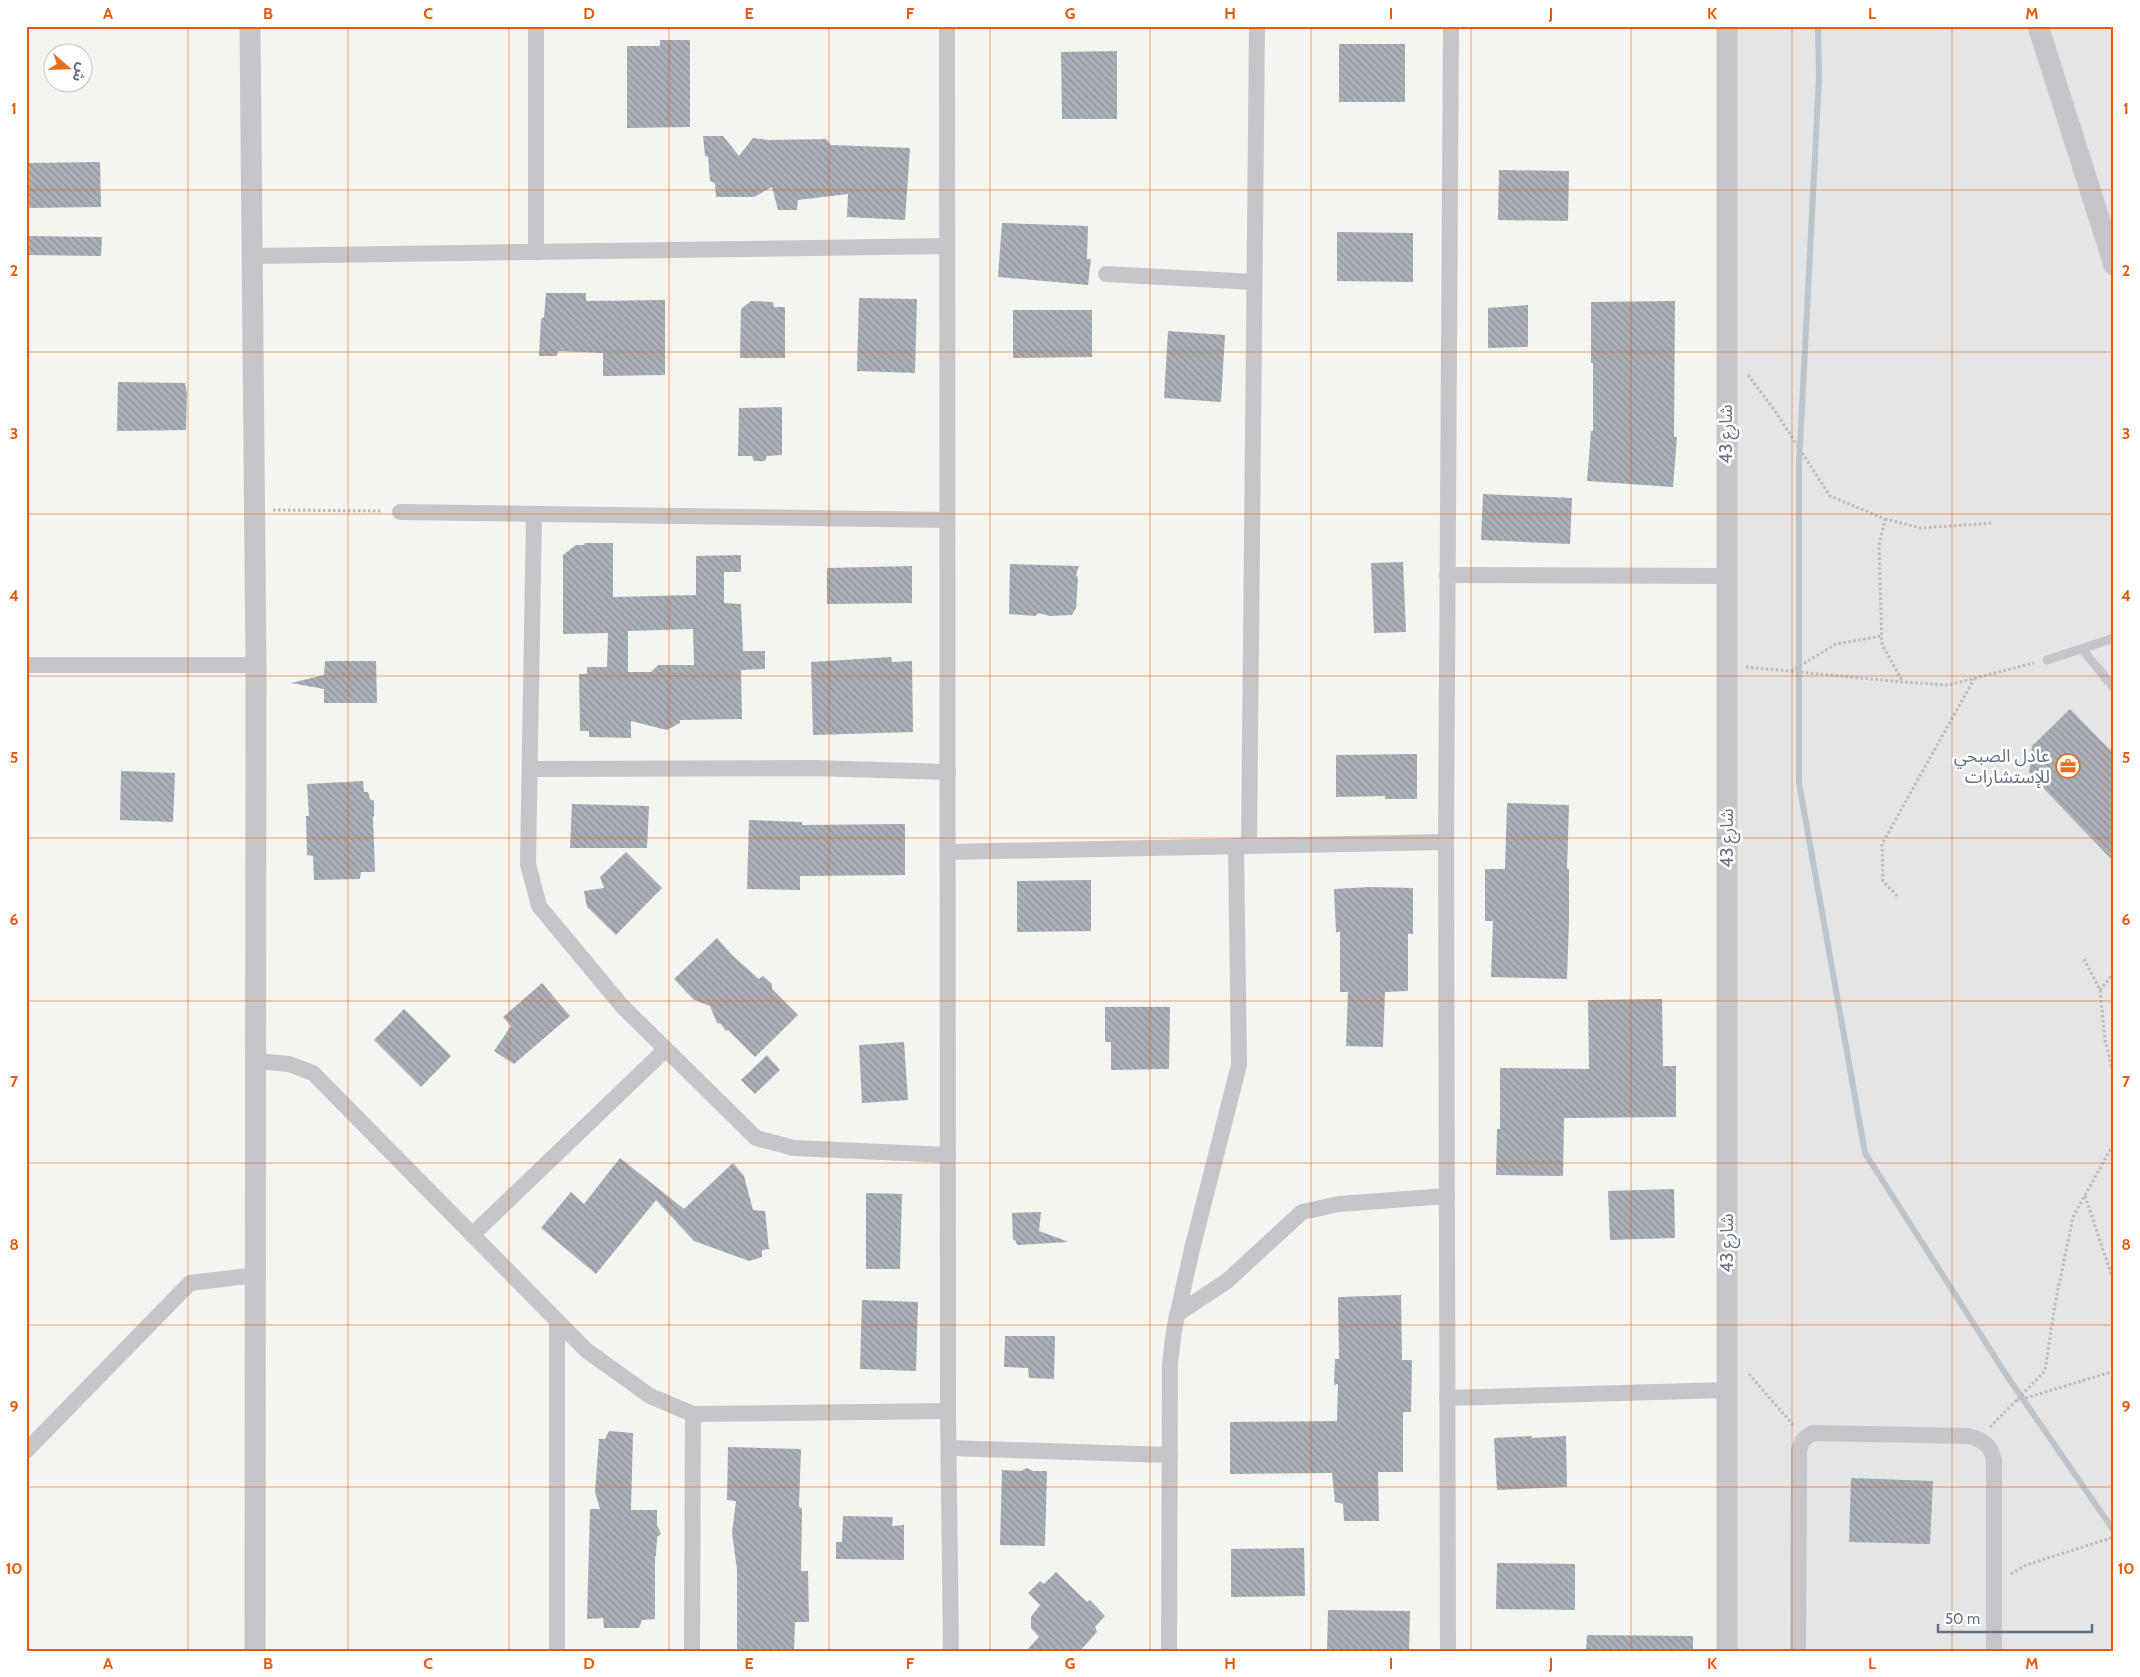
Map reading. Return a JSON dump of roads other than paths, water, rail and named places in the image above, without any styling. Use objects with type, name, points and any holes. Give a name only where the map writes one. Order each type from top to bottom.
[{"type":"street","points":[[250,26],[256,665],[255,1651]]},
{"type":"street","points":[[536,26],[536,252]]},
{"type":"street","points":[[947,26],[948,1410],[951,1651]]},
{"type":"street","points":[[1169,1651],[1170,1364],[1178,1314],[1239,1065],[1257,26]]},
{"type":"street","points":[[1448,1651],[1446,842],[1451,26]]},
{"type":"street","name":"شارع 43","points":[[1727,26],[1727,1651]]},
{"type":"street","points":[[2038,26],[2114,265]]},
{"type":"street","points":[[252,256],[947,246]]},
{"type":"street","points":[[1106,274],[1254,282]]},
{"type":"street","points":[[400,512],[947,520]]},
{"type":"street","points":[[534,514],[528,864],[539,906],[622,1006],[756,1138],[794,1148],[948,1155]]},
{"type":"street","points":[[1448,575],[1726,576]]},
{"type":"street","points":[[26,665],[256,665]]},
{"type":"street","points":[[530,769],[813,768],[948,772]]},
{"type":"street","points":[[948,852],[1446,842]]},
{"type":"street","points":[[472,1235],[666,1049]]},
{"type":"street","points":[[256,1061],[289,1064],[313,1073],[586,1350],[650,1396],[693,1414],[948,1410]]},
{"type":"street","points":[[1178,1314],[1227,1281],[1302,1212],[1339,1204],[1447,1196]]},
{"type":"street","points":[[26,1451],[190,1283],[256,1275]]},
{"type":"street","points":[[557,1321],[557,1651]]},
{"type":"street","points":[[1448,1398],[1727,1390]]},
{"type":"street","points":[[692,1651],[693,1414]]},
{"type":"street","points":[[1798,1651],[1799,1449],[1806,1438],[1812,1433],[1968,1436],[1988,1446],[1994,1460],[1994,1651]]},
{"type":"street","points":[[949,1448],[1170,1455]]},
{"type":"lane","points":[[2047,660],[2114,638]]},
{"type":"lane","points":[[2082,648],[2114,688]]},
{"type":"waterway","points":[[1818,26],[1819,78],[1799,465],[1799,783],[1865,1153],[2007,1376],[2114,1531]]},
{"type":"place","name":"عادل الصبحي للإستشارات","points":[[2068,766]]}]
